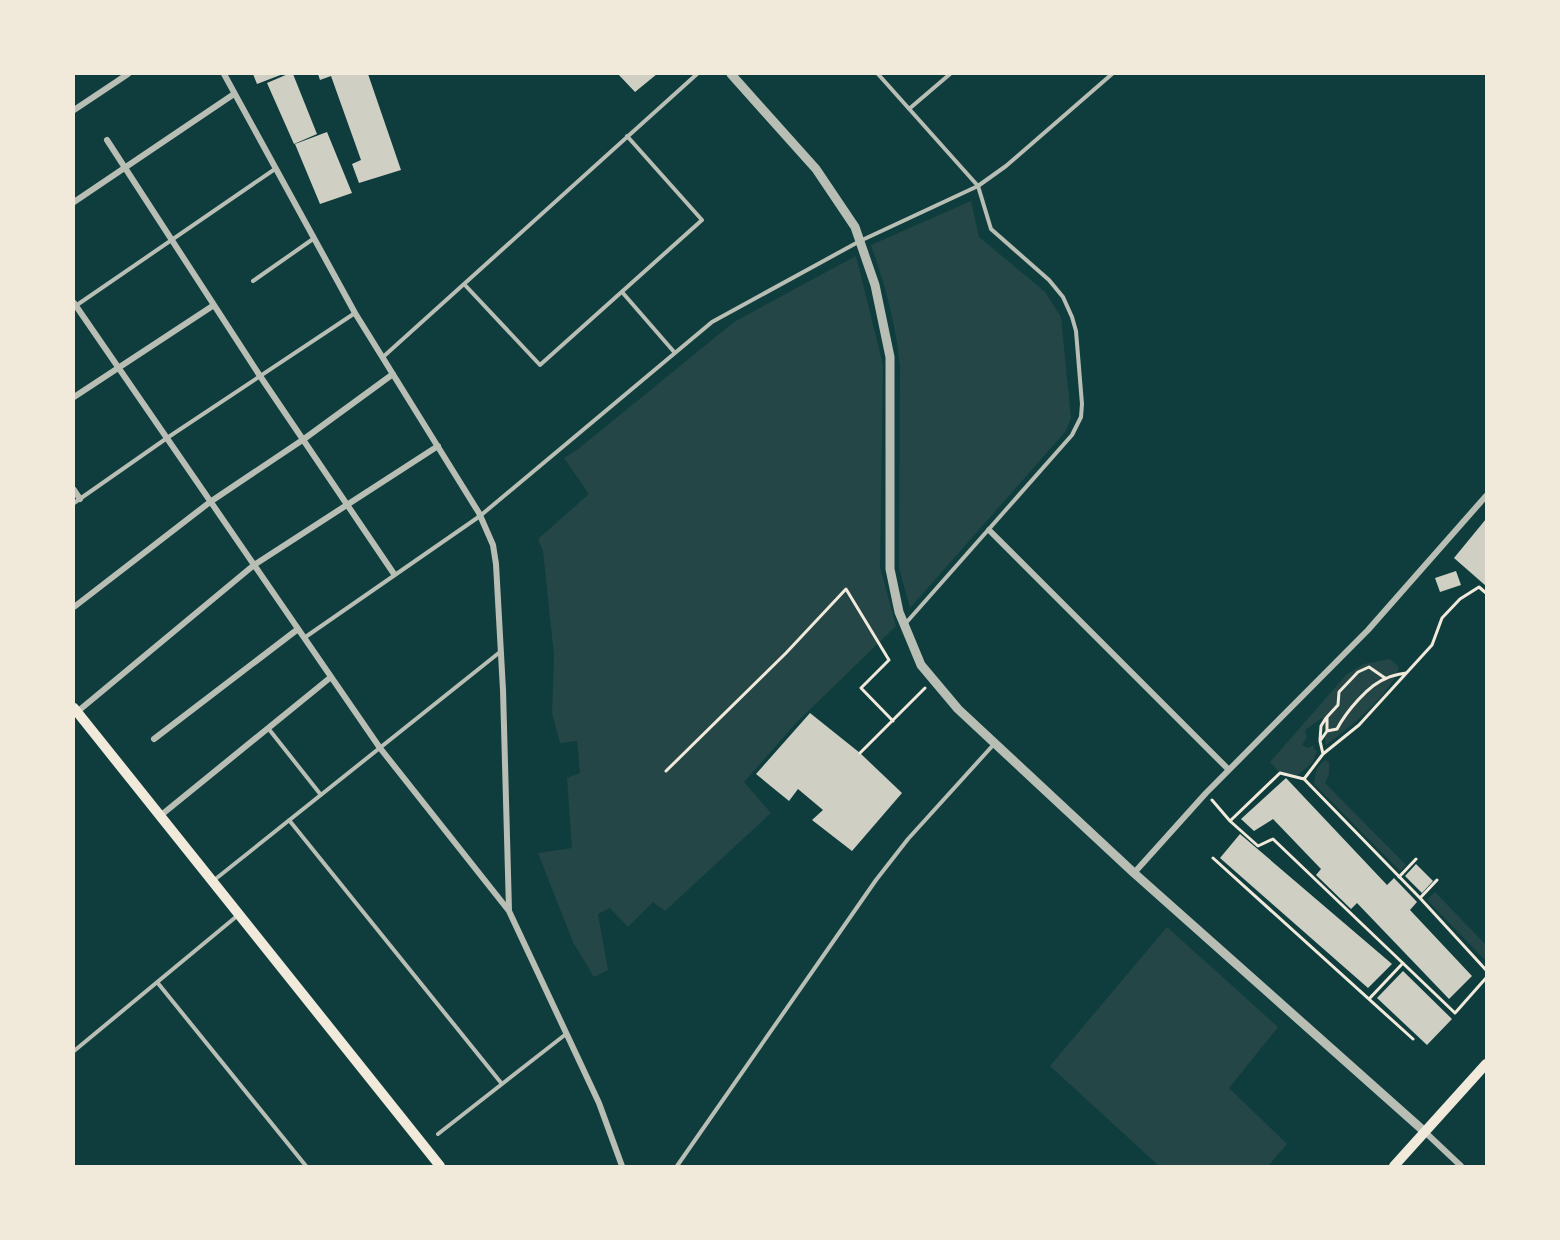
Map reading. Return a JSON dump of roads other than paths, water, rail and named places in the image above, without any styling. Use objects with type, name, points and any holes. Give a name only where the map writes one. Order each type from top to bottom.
[{"type":"main road","points":[[75,710],[440,1167]]},
{"type":"main road","points":[[1394,1167],[1486,1064]]},
{"type":"street","points":[[74,110],[128,74]]},
{"type":"street","points":[[224,74],[355,313],[480,516],[493,545],[501,652],[509,911]]},
{"type":"street","points":[[731,74],[816,169],[855,227],[875,285],[890,357],[890,569],[899,612],[921,665],[958,709],[1134,873],[1425,1132],[1461,1167]]},
{"type":"street","points":[[74,202],[234,94]]},
{"type":"street","points":[[107,140],[260,376],[394,574]]},
{"type":"street","points":[[74,397],[214,304]]},
{"type":"street","points":[[74,305],[380,748],[509,911],[599,1102],[622,1167]]},
{"type":"street","points":[[74,607],[210,502],[304,439],[393,374]]},
{"type":"street","points":[[75,710],[254,566],[438,446]]},
{"type":"street","points":[[74,490],[77,501]]},
{"type":"street","points":[[1134,873],[1206,793],[1368,630],[1486,496]]},
{"type":"street","points":[[989,530],[1229,771]]},
{"type":"street","points":[[154,739],[298,629]]},
{"type":"street","points":[[160,816],[331,677]]},
{"type":"lane","points":[[382,357],[697,74]]},
{"type":"lane","points":[[878,74],[978,186],[991,229],[1049,280],[1063,297],[1076,331],[1082,404],[1081,417],[1072,435],[904,624]]},
{"type":"lane","points":[[909,109],[950,74]]},
{"type":"lane","points":[[304,639],[480,516],[712,322],[860,241],[978,186],[1006,166],[1112,74]]},
{"type":"lane","points":[[464,284],[540,365],[702,220],[627,136]]},
{"type":"lane","points":[[74,305],[275,169]]},
{"type":"lane","points":[[254,281],[313,239]]},
{"type":"lane","points":[[621,292],[675,353]]},
{"type":"lane","points":[[77,501],[166,438],[355,313]]},
{"type":"lane","points":[[212,882],[501,652]]},
{"type":"lane","points":[[268,728],[321,795]]},
{"type":"lane","points":[[679,1166],[882,873],[908,839],[996,743]]},
{"type":"lane","points":[[289,820],[502,1084]]},
{"type":"lane","points":[[74,1051],[239,915]]},
{"type":"lane","points":[[157,982],[306,1167]]},
{"type":"lane","points":[[438,1134],[566,1034]]}]
